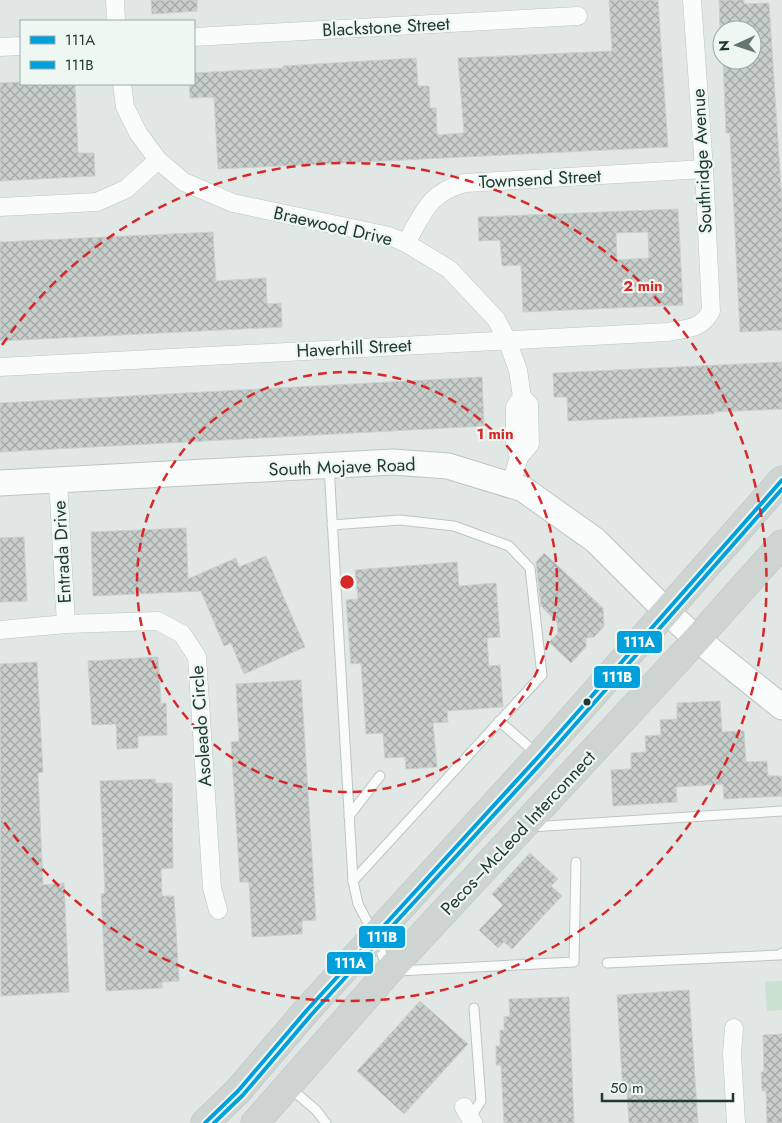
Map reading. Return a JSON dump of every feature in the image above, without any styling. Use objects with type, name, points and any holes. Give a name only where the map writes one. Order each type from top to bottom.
[{"type":"main road","name":"Pecos–McLeod Interconnect","points":[[206,1123],[238,1091],[307,1010],[539,756],[782,480]]},
{"type":"main road","name":"Pecos–McLeod Interconnect","points":[[254,1123],[389,971],[698,639],[782,544]]},
{"type":"street","points":[[115,0],[116,20]]},
{"type":"street","name":"Southridge Avenue","points":[[692,0],[704,169],[710,311],[706,320]]},
{"type":"street","name":"Blackstone Street","points":[[195,37],[578,16]]},
{"type":"street","points":[[0,47],[20,46]]},
{"type":"street","name":"Braewood Drive","points":[[122,85],[125,107],[138,133],[158,160],[184,182],[233,203],[390,236],[449,269],[496,319],[507,340],[518,370],[522,397],[529,404],[530,444],[519,457],[511,484]]},
{"type":"street","points":[[0,207],[97,202],[126,189],[158,160]]},
{"type":"street","name":"Townsend Street","points":[[406,244],[431,199],[450,187],[465,183],[704,169]]},
{"type":"street","name":"Haverhill Street","points":[[0,367],[668,332],[699,326],[706,320]]},
{"type":"street","name":"South Mojave Road","points":[[0,483],[393,462],[448,466],[523,489],[595,540],[666,611],[782,706]]},
{"type":"street","name":"Entrada Drive","points":[[58,480],[66,624]]},
{"type":"street","name":"Asoleado Circle","points":[[0,630],[66,624],[158,621],[182,634],[197,658],[212,888],[218,910]]},
{"type":"street","points":[[734,1028],[732,1054],[736,1123]]},
{"type":"lane","points":[[329,466],[353,881],[358,904],[375,936],[389,971],[574,962],[576,862]]},
{"type":"lane","points":[[332,525],[400,520],[454,526],[509,546],[530,568],[542,674],[353,881]]},
{"type":"lane","points":[[499,722],[539,756]]},
{"type":"lane","points":[[349,816],[380,776]]},
{"type":"lane","points":[[523,828],[782,811]]},
{"type":"lane","points":[[607,963],[780,956],[782,953]]},
{"type":"lane","points":[[469,1116],[481,1101],[474,1008]]},
{"type":"lane","points":[[287,1086],[316,1110],[326,1123]]},
{"type":"green space","points":[[782,981],[782,1010],[767,1011],[765,982]]},
{"type":"building","points":[[151,0],[197,0],[197,11],[152,14]]},
{"type":"building","points":[[609,0],[658,0],[668,147],[218,169],[214,97],[190,98],[189,85],[195,85],[195,73],[416,58],[418,86],[429,86],[430,108],[436,108],[437,135],[464,133],[458,58],[612,51]]},
{"type":"building","points":[[719,0],[744,0],[744,4],[769,3],[782,203],[782,330],[740,332],[730,133],[726,133],[723,70],[762,70],[762,20],[720,20]]},
{"type":"building","points":[[0,83],[75,85],[78,153],[94,153],[95,176],[0,181]]},
{"type":"building","points":[[678,209],[683,305],[523,312],[521,265],[502,266],[500,240],[479,241],[478,217]],"holes":[[[648,232],[649,258],[617,260],[616,233]]]},
{"type":"building","points":[[213,232],[216,281],[266,278],[267,304],[281,303],[282,327],[0,341],[0,242]]},
{"type":"building","points":[[782,362],[782,409],[568,421],[567,397],[554,397],[553,373]]},
{"type":"building","points":[[482,377],[484,426],[0,452],[0,403]]},
{"type":"building","points":[[186,528],[188,579],[236,558],[239,567],[266,556],[305,647],[244,674],[231,643],[224,646],[201,591],[93,596],[91,532]]},
{"type":"building","points":[[24,537],[27,601],[0,602],[0,538]]},
{"type":"building","points":[[544,553],[603,608],[604,626],[594,637],[586,638],[586,647],[571,663],[549,642],[558,633],[557,622],[541,606],[536,562]]},
{"type":"building","points":[[457,562],[459,586],[496,583],[500,637],[487,638],[489,666],[500,665],[503,707],[447,711],[448,722],[433,723],[437,767],[406,769],[405,757],[385,758],[383,733],[366,734],[361,663],[351,664],[346,600],[358,599],[355,570]]},
{"type":"building","points":[[158,657],[161,704],[166,703],[167,735],[138,736],[138,748],[117,749],[116,724],[92,725],[88,661]]},
{"type":"building","points":[[37,662],[43,772],[38,773],[43,885],[64,883],[69,992],[1,996],[0,664]]},
{"type":"building","points":[[301,680],[316,920],[302,921],[302,934],[252,937],[249,882],[240,882],[231,742],[239,741],[236,684]]},
{"type":"building","points":[[720,701],[722,732],[744,731],[746,762],[767,761],[768,776],[781,776],[782,796],[724,799],[723,784],[676,787],[677,802],[613,806],[611,770],[631,769],[631,753],[646,752],[645,736],[661,735],[660,720],[677,719],[677,703]]},
{"type":"building","points":[[155,779],[156,783],[172,783],[173,868],[161,869],[162,896],[174,896],[179,981],[162,982],[162,988],[106,991],[101,894],[105,893],[100,781]]},
{"type":"building","points":[[530,853],[558,879],[551,886],[562,896],[512,949],[504,942],[498,948],[479,930],[503,905],[492,894]]},
{"type":"building","points":[[689,990],[698,1123],[629,1123],[627,1092],[623,1093],[617,995]]},
{"type":"building","points":[[569,997],[574,1123],[504,1123],[501,1065],[496,1065],[496,1046],[500,1046],[500,1030],[504,1030],[504,1017],[510,1016],[509,999]]},
{"type":"building","points":[[420,1001],[468,1044],[404,1114],[357,1071]]},
{"type":"building","points":[[782,1034],[782,1123],[767,1123],[766,1091],[762,1091],[761,1072],[764,1072],[763,1035]]},
{"type":"transit line","name":"111A","points":[[205,1123],[238,1091],[307,1010],[539,756],[782,480]]},
{"type":"transit line","name":"111B","points":[[214,1123],[243,1095],[312,1014],[544,760],[782,489]]}]
